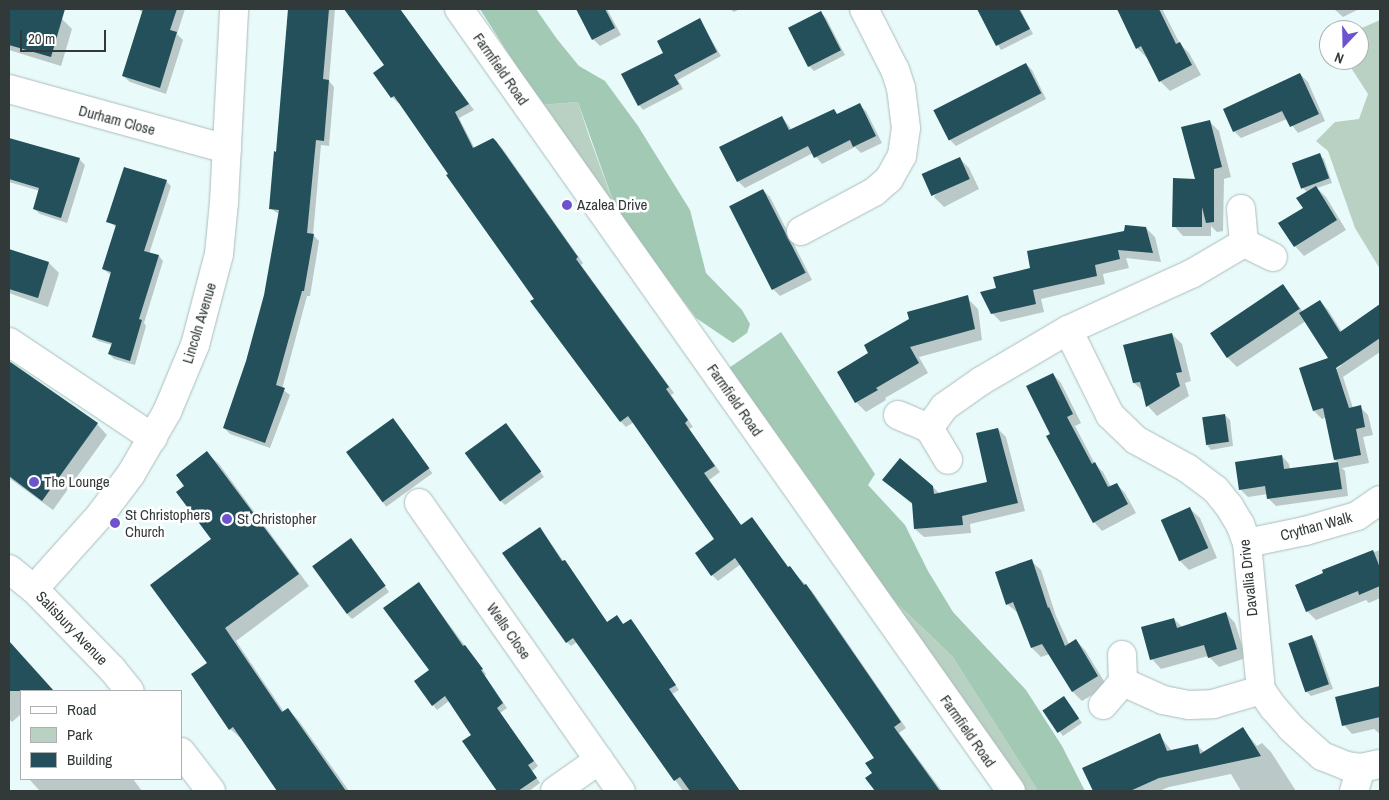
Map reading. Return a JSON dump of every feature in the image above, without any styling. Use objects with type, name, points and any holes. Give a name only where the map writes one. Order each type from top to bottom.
[{"type":"street","name":"Lincoln Avenue","points":[[34,589],[102,514],[131,474],[153,438],[179,385],[207,304],[218,254],[234,9]]},
{"type":"street","name":"Farmfield Road","points":[[459,9],[1011,791]]},
{"type":"street","points":[[801,231],[874,192],[889,179],[902,156],[906,128],[902,88],[864,9]]},
{"type":"street","name":"Durham Close","points":[[9,89],[226,149]]},
{"type":"street","points":[[1241,209],[1244,244]]},
{"type":"street","points":[[1244,244],[1273,257]]},
{"type":"street","points":[[930,428],[944,407],[981,381],[1068,330],[1185,277],[1244,244]]},
{"type":"street","name":"Davallia Drive","points":[[1068,330],[1110,415],[1136,440],[1187,468],[1216,490],[1233,512],[1247,543],[1261,690]]},
{"type":"street","points":[[9,342],[153,438]]},
{"type":"street","points":[[898,415],[930,428],[948,460]]},
{"type":"street","name":"Crythan Walk","points":[[1247,543],[1305,531],[1357,516],[1380,500]]},
{"type":"street","name":"Wells Close","points":[[419,503],[621,791]]},
{"type":"street","name":"Salisbury Avenue","points":[[9,569],[34,589],[129,690]]},
{"type":"street","points":[[1103,706],[1123,682],[1122,655]]},
{"type":"street","points":[[1123,682],[1163,700],[1189,706],[1213,704],[1261,690],[1291,728],[1322,756],[1365,774]]},
{"type":"street","points":[[182,753],[211,791]]},
{"type":"street","points":[[555,791],[599,760]]},
{"type":"green space","points":[[480,9],[536,9],[579,66],[605,81],[638,126],[690,210],[706,273],[742,310],[750,324],[747,333],[733,343],[696,318],[617,212],[578,102],[541,105]]},
{"type":"green space","points":[[1380,20],[1380,269],[1355,228],[1328,151],[1316,141],[1335,122],[1359,119],[1368,94],[1352,70],[1369,70],[1369,25]]},
{"type":"green space","points":[[578,102],[589,136],[617,212],[541,105]]},
{"type":"green space","points":[[781,332],[875,474],[868,485],[905,525],[928,571],[953,612],[1026,690],[1062,746],[1085,791],[1038,791],[952,656],[882,589],[726,370]]},
{"type":"green space","points":[[882,589],[952,656],[1038,791],[1025,791],[900,620]]},
{"type":"building","points":[[9,9],[65,9],[51,57],[9,45]]},
{"type":"building","points":[[143,9],[177,9],[170,30],[177,32],[160,88],[122,76]]},
{"type":"building","points":[[288,9],[329,9],[323,79],[329,80],[324,141],[316,140],[307,233],[314,234],[304,291],[302,291],[276,385],[285,388],[265,443],[223,428],[246,361],[264,295],[279,210],[269,209],[274,151],[276,152]]},
{"type":"building","points":[[344,9],[400,9],[469,104],[455,112],[473,148],[493,138],[496,141],[578,257],[576,259],[669,387],[666,389],[688,420],[685,423],[715,466],[704,473],[741,525],[752,517],[788,567],[790,566],[804,585],[806,584],[901,722],[894,727],[940,791],[875,791],[865,778],[872,773],[865,763],[874,758],[735,558],[711,576],[695,553],[714,539],[628,416],[620,422],[530,301],[534,299],[446,175],[448,174],[394,96],[391,98],[373,73],[384,65]]},
{"type":"building","points":[[576,9],[605,9],[615,28],[592,40]]},
{"type":"building","points":[[977,9],[1019,9],[1030,29],[996,46]]},
{"type":"building","points":[[1117,9],[1159,9],[1176,44],[1180,42],[1192,65],[1159,82],[1141,46],[1136,49]]},
{"type":"building","points":[[821,11],[841,50],[808,67],[788,28]]},
{"type":"building","points":[[700,18],[717,52],[674,75],[679,84],[638,106],[621,74],[663,53],[657,41]]},
{"type":"building","points":[[1026,63],[1041,93],[949,141],[933,110]]},
{"type":"building","points":[[1300,73],[1319,114],[1290,127],[1282,111],[1233,132],[1223,109]]},
{"type":"building","points":[[860,103],[876,136],[853,147],[850,140],[814,158],[808,146],[737,182],[719,147],[782,116],[789,130],[834,109],[837,114]]},
{"type":"building","points":[[1210,120],[1222,167],[1214,169],[1214,222],[1206,223],[1202,207],[1202,227],[1172,227],[1173,178],[1195,179],[1181,127]]},
{"type":"building","points":[[9,138],[80,158],[61,218],[33,209],[39,188],[9,179]]},
{"type":"building","points":[[1320,153],[1329,178],[1301,189],[1292,163]]},
{"type":"building","points":[[960,157],[970,179],[931,196],[922,174]]},
{"type":"building","points":[[124,167],[167,180],[144,251],[159,255],[139,319],[142,320],[130,361],[108,354],[112,343],[92,337],[111,272],[102,269],[116,225],[106,222]]},
{"type":"building","points":[[1316,186],[1337,220],[1294,247],[1278,223],[1303,208],[1296,198]]},
{"type":"building","points":[[763,189],[806,273],[772,290],[729,206]]},
{"type":"building","points":[[1125,225],[1146,227],[1153,253],[1118,250],[1120,259],[1095,265],[1097,276],[1033,290],[1036,304],[991,314],[980,292],[996,288],[993,277],[1030,268],[1027,251],[1124,231]]},
{"type":"building","points":[[9,249],[49,262],[38,298],[9,289]]},
{"type":"building","points":[[1283,284],[1300,309],[1227,358],[1210,333]]},
{"type":"building","points":[[968,295],[975,329],[910,347],[919,363],[876,388],[878,390],[855,403],[837,372],[868,353],[864,345],[909,319],[907,312]]},
{"type":"building","points":[[1320,300],[1340,332],[1380,304],[1380,338],[1336,368],[1349,408],[1361,405],[1365,427],[1356,429],[1361,455],[1334,460],[1323,408],[1313,411],[1299,368],[1328,358],[1299,313]]},
{"type":"building","points":[[1172,333],[1182,372],[1176,373],[1180,386],[1146,407],[1140,382],[1133,383],[1123,345]]},
{"type":"building","points":[[9,361],[98,423],[42,501],[9,476]]},
{"type":"building","points":[[1053,373],[1073,414],[1067,417],[1092,464],[1095,462],[1108,487],[1117,483],[1128,504],[1093,523],[1046,436],[1050,434],[1026,386]]},
{"type":"building","points":[[1225,414],[1229,442],[1206,445],[1202,417]]},
{"type":"building","points":[[393,418],[429,468],[383,502],[346,452]]},
{"type":"building","points":[[506,423],[541,472],[500,502],[465,453]]},
{"type":"building","points":[[998,428],[1018,503],[962,516],[963,525],[914,529],[912,503],[882,480],[900,458],[933,486],[934,494],[987,482],[976,433]]},
{"type":"building","points":[[207,451],[299,574],[225,628],[282,712],[288,708],[346,791],[277,791],[233,727],[229,730],[191,674],[207,663],[150,585],[211,539],[176,492],[184,486],[176,475]]},
{"type":"building","points":[[1282,455],[1284,469],[1338,462],[1342,489],[1267,499],[1265,486],[1239,490],[1235,462]]},
{"type":"building","points":[[1190,507],[1208,548],[1179,561],[1161,520]]},
{"type":"building","points":[[540,527],[562,561],[565,560],[607,622],[617,615],[623,624],[631,619],[676,685],[669,689],[740,791],[690,791],[680,777],[674,781],[573,638],[566,643],[502,553]]},
{"type":"building","points":[[351,538],[386,586],[347,614],[312,566]]},
{"type":"building","points":[[1373,550],[1380,568],[1380,586],[1359,595],[1358,591],[1306,612],[1295,585],[1323,573],[1322,570]]},
{"type":"building","points":[[1032,559],[1048,608],[1065,646],[1076,639],[1098,676],[1072,692],[1042,644],[1031,648],[1013,602],[1006,605],[995,572]]},
{"type":"building","points":[[419,582],[463,646],[465,645],[483,669],[481,670],[503,703],[497,708],[534,761],[528,765],[537,778],[518,791],[497,791],[462,741],[471,735],[445,696],[432,706],[414,681],[429,670],[383,608]]},
{"type":"building","points":[[1226,612],[1237,649],[1208,658],[1204,645],[1150,660],[1141,627],[1174,618],[1177,628]]},
{"type":"building","points":[[1312,635],[1329,684],[1305,692],[1288,643]]},
{"type":"building","points":[[9,641],[53,690],[9,691]]},
{"type":"building","points":[[1380,686],[1380,717],[1342,726],[1335,697]]},
{"type":"building","points":[[1064,696],[1079,718],[1058,733],[1042,711]]},
{"type":"building","points":[[1243,727],[1261,756],[1159,778],[1130,791],[1093,791],[1082,768],[1160,733],[1167,751],[1198,744],[1200,754]]},
{"type":"place","name":"Azalea Drive","points":[[567,205]]},
{"type":"place","name":"The Lounge","points":[[34,482]]},
{"type":"place","name":"St Christopher","points":[[227,519]]},
{"type":"place","name":"St Christophers Church","points":[[115,523]]}]
